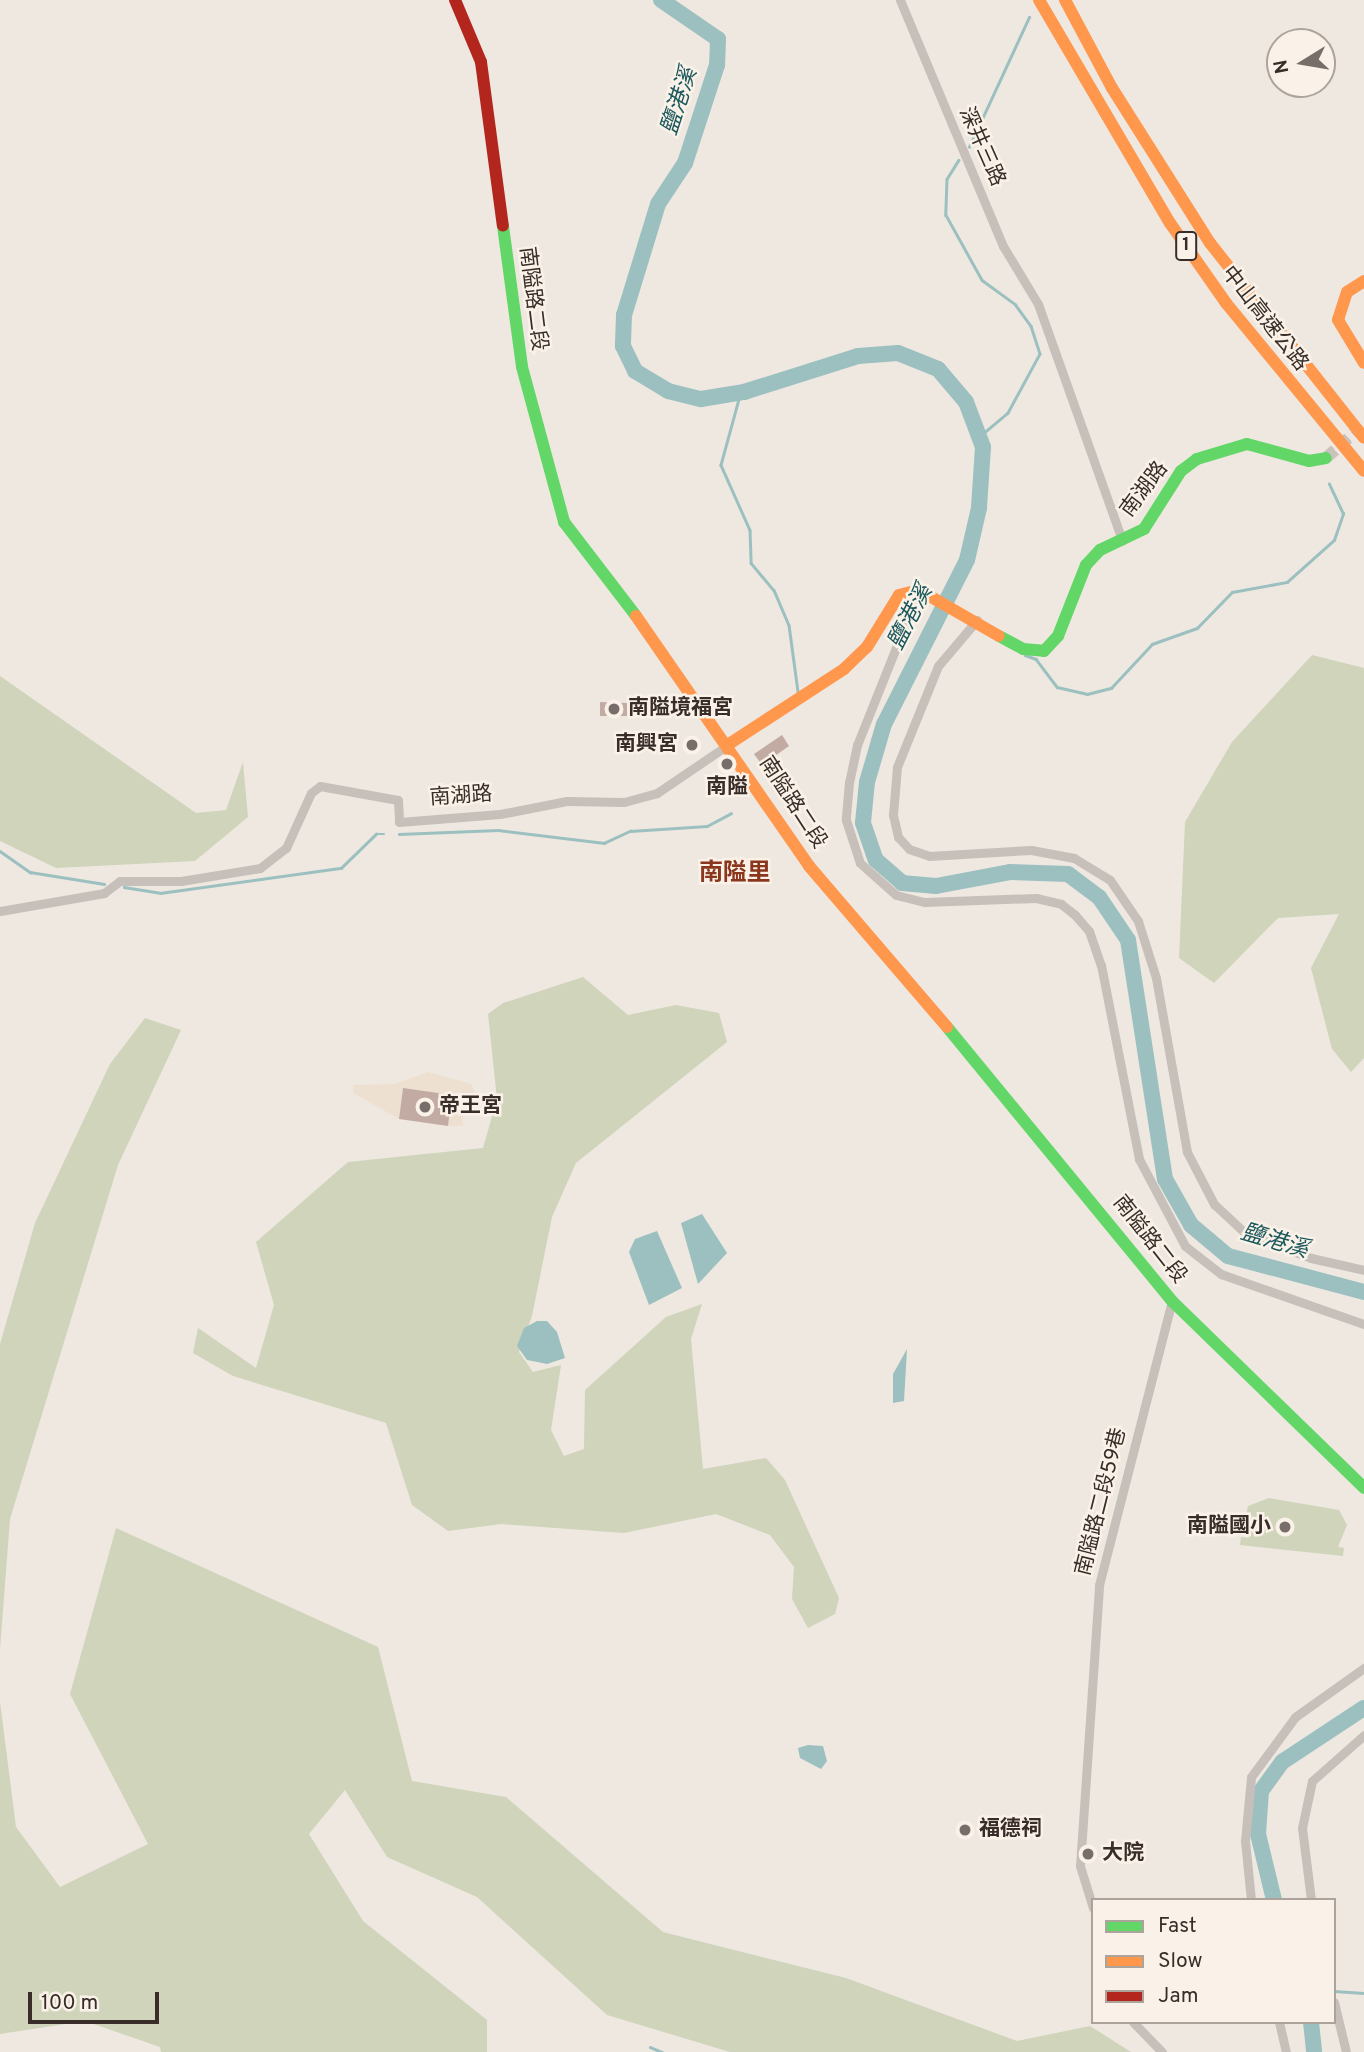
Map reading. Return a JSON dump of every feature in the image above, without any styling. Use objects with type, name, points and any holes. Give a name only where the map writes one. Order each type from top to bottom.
[{"type":"main road","name":"南隘路二段","points":[[455,0],[468,22],[486,86],[522,367],[552,491],[583,551],[729,744],[809,866],[869,930],[1172,1301],[1364,1488]]},
{"type":"main road","name":"中山高速公路","points":[[1039,0],[1170,223],[1226,303],[1364,471]]},
{"type":"main road","name":"中山高速公路","points":[[1065,0],[1112,88],[1210,243],[1364,438]]},
{"type":"main road","points":[[1364,281],[1347,292],[1338,320],[1364,363]]},
{"type":"main road","name":"南湖路","points":[[978,619],[1023,649],[1044,651],[1058,636],[1086,565],[1100,550],[1144,529],[1181,471],[1212,451],[1247,444],[1309,461],[1326,458]]},
{"type":"main road","name":"南湖路","points":[[729,744],[830,681],[867,647],[893,600],[919,590]]},
{"type":"main road","points":[[919,590],[978,619]]},
{"type":"street","name":"深井三路","points":[[900,0],[1003,246],[1038,304],[1122,540]]},
{"type":"street","points":[[919,590],[857,745],[849,782],[846,820],[860,863],[896,895],[925,902],[1036,898],[1061,904],[1075,915],[1090,931],[1101,965],[1139,1159],[1185,1246],[1221,1274],[1364,1324]]},
{"type":"street","points":[[978,619],[938,666],[897,767],[898,837],[909,849],[929,856],[1031,850],[1074,858],[1110,880],[1142,932],[1156,978],[1187,1152],[1214,1205],[1244,1231],[1311,1258],[1364,1270]]},
{"type":"street","name":"南湖路","points":[[0,911],[104,893],[120,881],[181,881],[260,867],[286,848],[311,793],[320,786],[398,800],[399,822],[500,814],[567,801],[624,802],[657,793],[729,744]]},
{"type":"street","name":"南隘路二段59巷","points":[[1091,1902],[1080,1866],[1103,1558],[1172,1301]]},
{"type":"street","points":[[1251,1898],[1245,1841],[1251,1777],[1295,1717],[1364,1668]]},
{"type":"street","points":[[1311,1898],[1304,1807],[1312,1781],[1364,1735]]},
{"type":"street","points":[[1336,2010],[1346,2052]]},
{"type":"street","points":[[1135,2024],[1162,2052]]},
{"type":"street","points":[[1279,2024],[1286,2052]]},
{"type":"green space","points":[[1312,655],[1364,668],[1364,1058],[1351,1072],[1332,1049],[1311,968],[1339,914],[1278,918],[1214,983],[1179,958],[1185,822],[1232,742]]},
{"type":"green space","points":[[0,676],[196,813],[226,810],[243,762],[248,817],[195,861],[56,868],[0,841]]},
{"type":"green space","points":[[583,977],[628,1015],[676,1005],[719,1013],[727,1042],[576,1163],[552,1217],[532,1316],[519,1352],[533,1372],[561,1365],[551,1430],[564,1456],[584,1449],[585,1390],[666,1317],[702,1304],[691,1339],[703,1469],[766,1458],[785,1480],[839,1598],[835,1614],[808,1628],[792,1599],[794,1567],[770,1535],[716,1514],[624,1533],[501,1524],[448,1531],[412,1505],[386,1423],[233,1376],[193,1353],[198,1328],[256,1368],[274,1305],[256,1242],[348,1162],[483,1148],[497,1099],[488,1014],[503,1003]]},
{"type":"green space","points":[[145,1018],[181,1030],[118,1165],[10,1519],[0,1649],[0,1344],[35,1223],[110,1064]]},
{"type":"green space","points":[[1269,1498],[1339,1510],[1347,1525],[1338,1547],[1344,1548],[1343,1556],[1240,1545],[1241,1537],[1249,1538],[1244,1525],[1248,1506]]},
{"type":"green space","points":[[116,1528],[378,1647],[412,1781],[506,1797],[663,1932],[846,1978],[1017,2041],[1090,2026],[1131,2052],[730,2052],[607,2015],[477,1897],[387,1857],[345,1790],[309,1834],[363,1921],[487,2020],[487,2052],[161,2052],[160,2047],[85,2021],[0,2034],[0,1702],[16,1827],[60,1887],[148,1844],[70,1694]]},
{"type":"shaded area","points":[[428,1072],[472,1084],[477,1105],[462,1106],[463,1126],[448,1126],[452,1096],[403,1089],[399,1119],[353,1093],[353,1085],[394,1084]]},
{"type":"water","points":[[702,1214],[727,1253],[698,1284],[681,1223]]},
{"type":"water","points":[[657,1231],[682,1288],[649,1305],[629,1252],[635,1239]]},
{"type":"water","points":[[537,1321],[547,1321],[557,1332],[565,1358],[547,1364],[527,1360],[517,1346],[524,1328]]},
{"type":"water","points":[[907,1349],[904,1401],[893,1403],[893,1374]]},
{"type":"water","points":[[808,1745],[823,1746],[827,1761],[821,1769],[800,1758],[798,1748]]},
{"type":"building","name":"南隘境福宮","points":[[600,702],[627,703],[627,716],[600,716]]},
{"type":"building","points":[[782,735],[789,746],[762,765],[754,754]]},
{"type":"building","name":"帝王宮","points":[[403,1088],[452,1095],[448,1126],[399,1119]]},
{"type":"waterway","name":"鹽港溪","points":[[661,0],[718,39],[717,65],[685,163],[658,204],[624,315],[623,346],[635,371],[668,391],[701,399],[744,392],[858,356],[898,353],[938,369],[966,402],[983,447],[979,508],[967,560],[884,724],[867,782],[863,823],[876,860],[902,883],[936,886],[1010,872],[1068,874],[1099,897],[1128,940],[1165,1179],[1191,1225],[1228,1256],[1364,1292]]},
{"type":"waterway","points":[[969,147],[1029,17]]},
{"type":"waterway","points":[[959,160],[947,179],[946,215],[982,280],[1015,304],[1031,326],[1040,354],[1008,413],[979,437]]},
{"type":"waterway","points":[[741,392],[721,465],[750,530],[751,563],[774,590],[789,625],[798,692]]},
{"type":"waterway","points":[[1025,655],[1036,659],[1057,687],[1087,694],[1111,688],[1152,644],[1197,628],[1232,592],[1287,582],[1334,540],[1343,514],[1329,484]]},
{"type":"waterway","points":[[399,834],[498,830],[604,843],[630,831],[707,826],[731,813]]},
{"type":"waterway","points":[[124,887],[160,893],[341,868],[376,834],[384,834]]},
{"type":"waterway","points":[[0,851],[30,872],[104,884]]},
{"type":"waterway","name":"鹽港溪","points":[[1274,1898],[1258,1834],[1261,1791],[1282,1762],[1364,1708]]},
{"type":"waterway","points":[[1336,1991],[1364,1993]]},
{"type":"waterway","name":"鹽港溪","points":[[1311,2024],[1314,2052]]},
{"type":"waterway","points":[[650,2047],[662,2052]]},
{"type":"tunnel","points":[[1326,458],[1364,424]]},
{"type":"traffic: fast","points":[[503,226],[522,367],[564,522],[636,616]]},
{"type":"traffic: fast","points":[[999,636],[1023,649],[1044,651],[1058,636],[1086,565],[1100,550],[1144,529],[1181,471],[1197,459],[1247,444],[1309,461],[1326,458]]},
{"type":"traffic: fast","points":[[947,1027],[1172,1301],[1364,1488]]},
{"type":"traffic: slow","points":[[1039,0],[1170,223],[1226,303],[1364,471]]},
{"type":"traffic: slow","points":[[1065,0],[1112,88],[1210,243],[1364,438]]},
{"type":"traffic: slow","points":[[1364,281],[1347,292],[1338,320],[1364,363]]},
{"type":"traffic: slow","points":[[729,744],[844,669],[867,647],[899,595],[919,590],[999,636]]},
{"type":"traffic: slow","points":[[636,616],[809,866],[947,1027]]},
{"type":"traffic: jam","points":[[455,0],[481,62],[503,226]]},
{"type":"place","name":"南隘境福宮","points":[[614,709]]},
{"type":"place","name":"南興宮","points":[[692,745]]},
{"type":"place","name":"南隘","points":[[727,764]]},
{"type":"place","name":"帝王宮","points":[[425,1107]]},
{"type":"place","name":"南隘國小","points":[[1285,1527]]},
{"type":"place","name":"福德祠","points":[[965,1830]]},
{"type":"place","name":"大院","points":[[1088,1854]]},
{"type":"district","name":"南隘里","points":[[735,875]]}]
